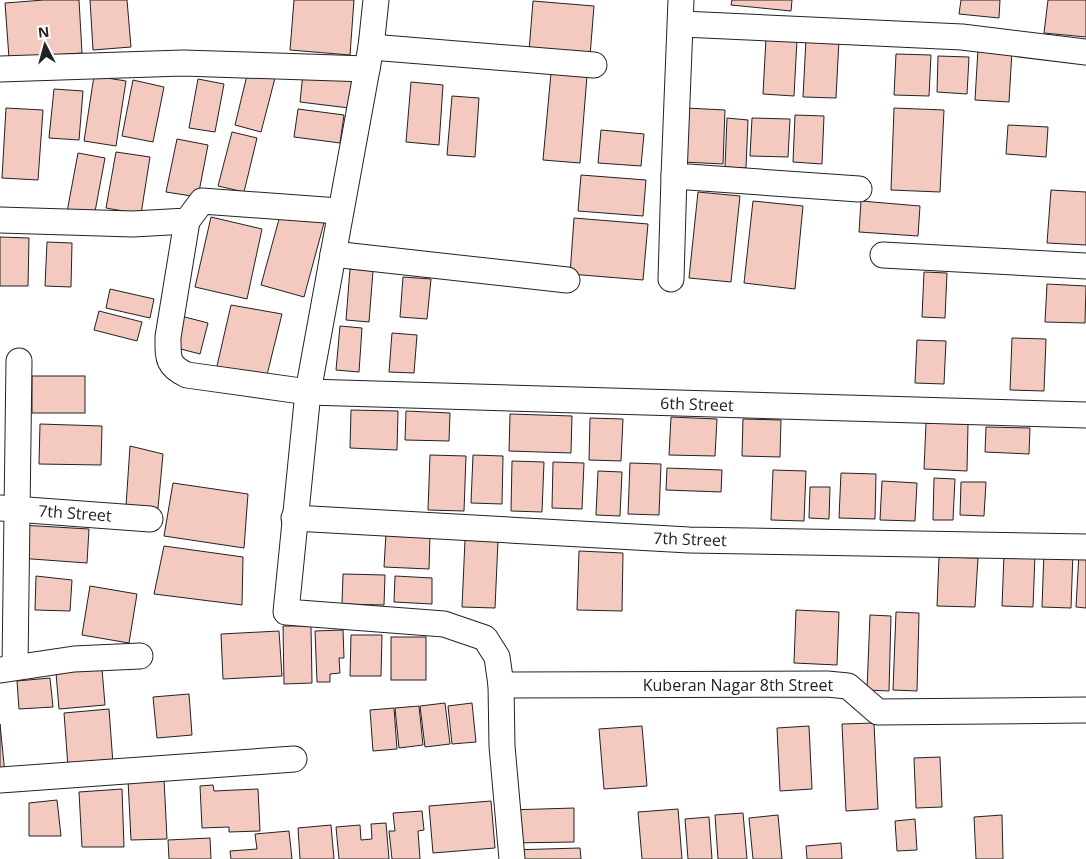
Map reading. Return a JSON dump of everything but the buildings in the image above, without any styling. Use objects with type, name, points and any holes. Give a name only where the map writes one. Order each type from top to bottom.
[{"type":"street","points":[[376,0],[369,58],[339,211],[308,392],[286,612],[444,624],[485,638],[497,657],[501,685],[502,746],[512,859]]},
{"type":"street","points":[[671,279],[682,12],[962,37],[1086,52]]},
{"type":"street","points":[[0,69],[369,58],[594,65]]},
{"type":"street","points":[[674,176],[859,189]]},
{"type":"street","points":[[0,220],[133,224],[187,221],[202,201],[339,211]]},
{"type":"street","name":"6th Street","points":[[187,221],[168,337],[170,364],[176,370],[187,375],[308,392],[1086,415]]},
{"type":"street","points":[[333,254],[567,280]]},
{"type":"street","points":[[883,254],[1086,266]]},
{"type":"street","points":[[19,361],[9,509],[8,668],[74,659],[140,656]]},
{"type":"street","name":"7th Street","points":[[9,509],[150,518]]},
{"type":"street","name":"7th Street","points":[[294,518],[689,540],[1086,547]]},
{"type":"street","name":"Kuberan Nagar 8th Street","points":[[501,685],[827,684],[848,686],[878,712],[1086,710]]},
{"type":"street","points":[[0,780],[294,759]]}]
